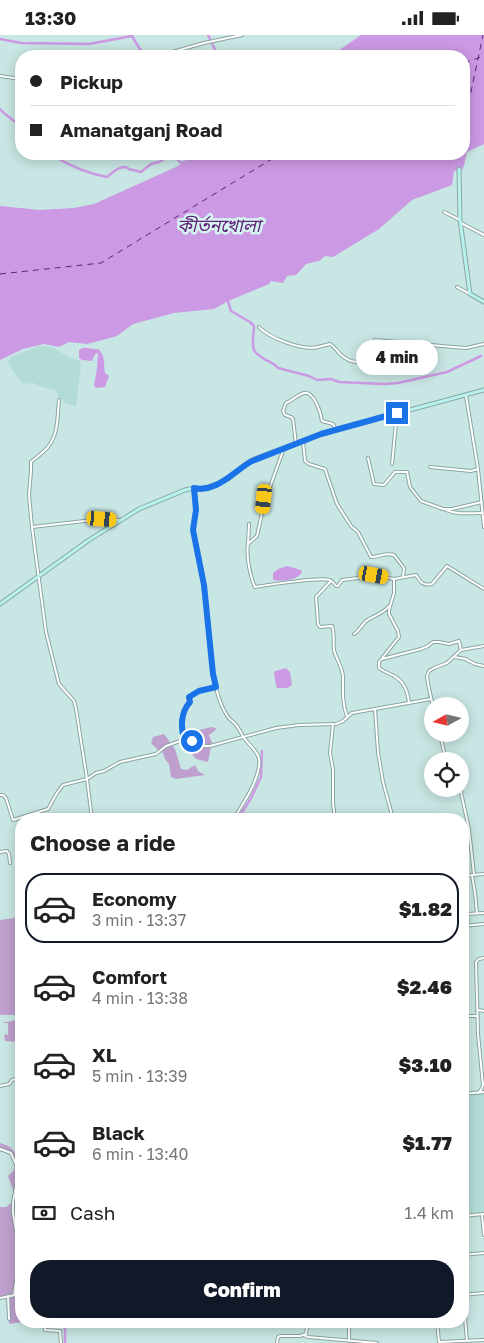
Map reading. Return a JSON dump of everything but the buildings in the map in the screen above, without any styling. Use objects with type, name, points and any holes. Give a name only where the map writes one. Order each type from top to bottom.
[{"type":"main road","points":[[459,169],[461,221],[470,294],[484,302]]},
{"type":"main road","points":[[0,604],[89,540],[139,509],[185,490],[200,489],[219,483],[228,479],[243,465],[296,443],[336,430],[484,390]]},
{"type":"street","points":[[179,50],[242,35]]},
{"type":"street","points":[[0,76],[15,78]]},
{"type":"street","points":[[444,212],[484,235]]},
{"type":"street","points":[[457,287],[470,294]]},
{"type":"street","points":[[259,327],[263,332],[274,338],[296,346],[318,348],[330,344],[350,361],[357,362],[369,353],[374,340],[466,348],[484,344]]},
{"type":"street","points":[[296,443],[293,419],[284,415],[284,411],[286,403],[302,394],[309,393],[312,396],[320,411],[322,421],[333,424],[336,430]]},
{"type":"street","points":[[466,396],[478,469],[484,527]]},
{"type":"street","points":[[59,401],[55,439],[44,452],[31,462],[32,471],[29,495],[46,632],[59,684],[74,701],[91,813]]},
{"type":"street","points":[[392,464],[397,413]]},
{"type":"street","points":[[303,441],[305,461],[324,469],[336,504],[351,527],[358,532],[371,557],[380,556],[385,553],[394,555],[404,568],[403,577]]},
{"type":"street","points":[[248,544],[257,536],[264,499],[284,448]]},
{"type":"street","points":[[368,458],[374,484],[384,485],[395,472],[407,472],[410,487],[421,501],[453,513],[483,513]]},
{"type":"street","points":[[430,467],[470,471],[478,469]]},
{"type":"street","points":[[194,488],[196,510],[193,530],[204,585],[213,674],[218,696],[228,717],[257,753],[259,764],[254,784],[237,813]]},
{"type":"street","points":[[443,509],[459,508],[482,502]]},
{"type":"street","points":[[32,527],[102,519],[119,520]]},
{"type":"street","points":[[249,524],[247,553],[255,587],[328,579],[338,586],[342,580],[358,578],[366,574],[394,579],[416,575],[420,582],[426,585],[432,584],[447,566],[484,589]]},
{"type":"street","points":[[394,579],[394,593],[388,614],[398,631],[399,637],[378,663],[379,669],[398,679],[408,691],[409,703]]},
{"type":"street","points":[[331,581],[316,597],[317,617],[319,627],[332,626],[334,632],[334,650],[343,674],[342,681],[347,716]]},
{"type":"street","points":[[354,634],[365,622],[386,611],[391,604]]},
{"type":"street","points":[[381,659],[421,649],[433,642],[449,643],[459,641],[461,650]]},
{"type":"street","points":[[431,697],[427,676],[429,671],[447,663],[461,650],[484,646]]},
{"type":"street","points":[[454,657],[466,659],[467,661],[484,666]]},
{"type":"street","points":[[184,741],[182,716],[183,711],[190,702],[189,697],[199,691],[216,687]]},
{"type":"street","points":[[35,813],[48,809],[63,785],[87,779],[120,762],[156,754],[166,746],[189,740],[210,746],[265,730],[294,725],[333,725],[339,723],[352,713],[424,700]]},
{"type":"street","points":[[375,709],[378,752],[391,813]]},
{"type":"street","points":[[333,725],[330,753],[333,769],[335,813]]},
{"type":"street","points":[[0,795],[6,798],[13,820],[15,819]]},
{"type":"street","points":[[462,797],[465,813]]},
{"type":"street","points":[[469,829],[477,913]]},
{"type":"street","points":[[0,852],[6,851],[9,854],[10,863]]},
{"type":"street","points":[[469,875],[484,874]]},
{"type":"street","points":[[469,914],[484,913]]},
{"type":"street","points":[[469,926],[484,924]]},
{"type":"street","points":[[478,1093],[483,1083],[476,962],[484,958]]},
{"type":"street","points":[[478,1010],[484,1011]]},
{"type":"street","points":[[469,1015],[478,1016]]},
{"type":"street","points":[[0,1085],[9,1085],[12,1080],[15,1079]]},
{"type":"street","points":[[469,1094],[484,1092]]},
{"type":"street","points":[[0,1149],[11,1153],[15,1162]]},
{"type":"street","points":[[15,1192],[12,1213],[15,1228]]},
{"type":"street","points":[[469,1215],[483,1214],[484,1235]]},
{"type":"street","points":[[469,1254],[484,1253]]},
{"type":"street","points":[[0,1298],[14,1295],[15,1289]]},
{"type":"street","points":[[469,1294],[484,1293]]},
{"type":"street","points":[[8,1297],[9,1319]]},
{"type":"street","points":[[45,1328],[45,1330],[60,1331],[61,1343]]},
{"type":"street","points":[[304,1335],[307,1333],[307,1328]]},
{"type":"street","points":[[349,1328],[349,1341]]},
{"type":"street","points":[[438,1328],[439,1342],[484,1340]]},
{"type":"street","points":[[466,1328],[467,1341]]},
{"type":"street","points":[[277,1343],[280,1336],[304,1335],[308,1337],[377,1343]]},
{"type":"shaded area","points":[[39,346],[56,349],[80,362],[76,406],[65,403],[58,396],[56,390],[34,383],[23,384],[13,371],[8,362],[11,357]]},
{"type":"shaded area","points":[[212,727],[217,729],[209,735],[212,742],[208,762],[196,759],[191,753],[182,749],[183,742],[194,738],[199,730]]},
{"type":"shaded area","points":[[164,734],[175,749],[181,769],[187,770],[195,765],[198,771],[205,775],[176,779],[171,777],[169,764],[163,753],[151,743],[153,737]]},
{"type":"shaded area","points":[[15,918],[15,1015],[0,1015],[0,920]]},
{"type":"shaded area","points":[[15,1020],[15,1042],[5,1041],[4,1034],[8,1035],[8,1023],[1,1023]]},
{"type":"shaded area","points":[[484,1093],[484,1215],[469,1216],[469,1095]]},
{"type":"shaded area","points":[[0,1143],[12,1149],[15,1157],[10,1152],[0,1147]]},
{"type":"shaded area","points":[[15,1164],[15,1228],[13,1190],[8,1176],[14,1170]]},
{"type":"shaded area","points":[[13,1202],[15,1283],[12,1294],[0,1297],[0,1207],[6,1207]]},
{"type":"shaded area","points":[[15,1283],[15,1323],[9,1324],[7,1297],[14,1296]]},
{"type":"water","name":"কীর্তনখোলা","points":[[361,35],[484,35],[484,144],[470,151],[470,50],[340,50]]},
{"type":"water","name":"কীর্তনখোলা","points":[[189,160],[465,160],[463,169],[454,171],[452,185],[412,200],[379,229],[333,257],[325,256],[319,261],[306,264],[296,275],[287,276],[283,283],[271,281],[269,284],[214,309],[174,313],[133,324],[117,336],[87,344],[69,342],[59,347],[44,344],[23,349],[0,360],[0,206],[40,210],[74,208],[94,204]]},
{"type":"water","points":[[83,348],[101,351],[105,373],[109,376],[105,387],[96,388],[94,386],[98,353],[95,354],[92,361],[82,360],[79,358],[79,350]]},
{"type":"water","points":[[287,566],[302,572],[297,577],[289,580],[273,580],[273,573]]},
{"type":"water","points":[[286,668],[290,672],[292,685],[287,688],[277,688],[274,673]]},
{"type":"waterway","points":[[208,35],[215,50]]},
{"type":"waterway","points":[[132,36],[140,50]]},
{"type":"waterway","points":[[0,39],[21,43],[89,44],[132,36]]},
{"type":"waterway","points":[[0,109],[15,122]]},
{"type":"waterway","points":[[61,160],[78,169],[107,177],[123,167],[141,172],[151,164],[163,160]]},
{"type":"waterway","points":[[178,160],[181,163],[185,162]]},
{"type":"waterway","points":[[228,301],[231,311],[254,326],[253,347],[257,354],[278,368],[317,380],[331,379],[339,382],[398,383],[447,372],[481,356]]},
{"type":"waterway","points":[[242,813],[261,777],[262,751]]},
{"type":"waterway","points":[[65,1328],[65,1343]]},
{"type":"ferry route","points":[[470,97],[483,35]]},
{"type":"ferry route","points":[[470,61],[484,56]]},
{"type":"ferry route","points":[[0,274],[101,263],[270,160]]},
{"type":"route","points":[[192,741],[184,741],[182,731],[183,711],[190,702],[189,697],[199,691],[216,687],[206,615],[204,585],[193,530],[196,510],[194,488],[200,489],[219,483],[228,479],[243,465],[321,434],[397,413]]}]
